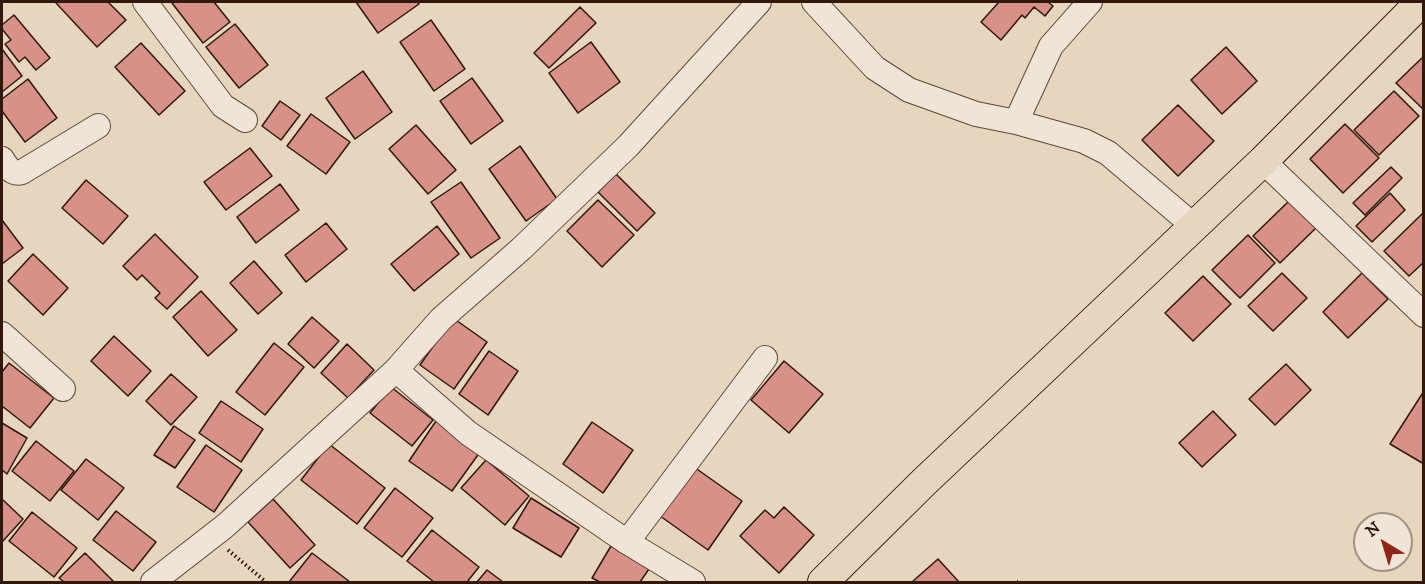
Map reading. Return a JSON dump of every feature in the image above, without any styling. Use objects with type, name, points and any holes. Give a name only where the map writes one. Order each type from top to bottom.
[{"type":"main road","points":[[823,582],[924,482],[1195,227],[1421,2]]},
{"type":"street","points":[[145,2],[223,106],[245,120]]},
{"type":"street","points":[[153,582],[212,536],[396,370],[441,319],[521,249],[628,146],[759,2]]},
{"type":"street","points":[[814,2],[875,68],[909,90],[976,114],[1016,122],[1084,141],[1108,153],[1195,227]]},
{"type":"street","points":[[1016,122],[1051,46],[1090,2]]},
{"type":"street","points":[[2,159],[13,172],[22,172],[98,126]]},
{"type":"street","points":[[1263,161],[1424,315]]},
{"type":"street","points":[[2,334],[63,389]]},
{"type":"street","points":[[627,542],[765,358]]},
{"type":"street","points":[[396,370],[468,433],[627,542],[693,582]]},
{"type":"path","points":[[212,536],[266,582]]},
{"type":"building","points":[[108,2],[126,20],[97,47],[56,3]]},
{"type":"building","points":[[214,2],[230,22],[203,43],[172,3]]},
{"type":"building","points":[[356,2],[417,2],[419,4],[378,33]]},
{"type":"building","points":[[999,2],[1048,2],[1053,6],[1045,16],[1034,7],[1025,18],[1022,15],[1001,40],[981,22]]},
{"type":"building","points":[[580,7],[596,23],[549,68],[534,53]]},
{"type":"building","points":[[14,15],[50,58],[36,70],[25,57],[19,62],[5,44],[11,40],[2,29],[2,25]]},
{"type":"building","points":[[431,20],[465,69],[434,91],[400,42]]},
{"type":"building","points":[[235,24],[268,65],[239,88],[206,47]]},
{"type":"building","points":[[591,42],[620,82],[578,113],[549,73]]},
{"type":"building","points":[[141,43],[185,91],[159,115],[115,67]]},
{"type":"building","points":[[1226,47],[1257,81],[1222,114],[1191,80]]},
{"type":"building","points":[[2,49],[22,76],[2,92]]},
{"type":"building","points":[[1424,56],[1424,110],[1396,83]]},
{"type":"building","points":[[363,71],[392,112],[355,139],[326,98]]},
{"type":"building","points":[[472,78],[503,121],[471,144],[440,101]]},
{"type":"building","points":[[28,79],[57,118],[25,142],[2,111],[2,99]]},
{"type":"building","points":[[1394,91],[1419,116],[1379,155],[1354,130]]},
{"type":"building","points":[[280,101],[300,115],[281,140],[262,126]]},
{"type":"building","points":[[1178,105],[1214,141],[1178,176],[1142,140]]},
{"type":"building","points":[[311,114],[350,142],[326,174],[287,146]]},
{"type":"building","points":[[1345,124],[1379,158],[1343,193],[1310,159]]},
{"type":"building","points":[[416,125],[456,170],[428,194],[389,149]]},
{"type":"building","points":[[520,146],[557,199],[526,221],[489,169]]},
{"type":"building","points":[[250,148],[272,176],[226,210],[204,182]]},
{"type":"building","points":[[1391,167],[1402,178],[1365,215],[1353,203]]},
{"type":"building","points":[[616,174],[655,213],[637,231],[598,192]]},
{"type":"building","points":[[86,180],[128,216],[103,244],[62,208]]},
{"type":"building","points":[[461,182],[500,238],[471,258],[431,202]]},
{"type":"building","points":[[280,184],[299,210],[256,243],[237,217]]},
{"type":"building","points":[[1390,193],[1405,210],[1372,242],[1356,226]]},
{"type":"building","points":[[1291,199],[1318,226],[1280,263],[1253,236]]},
{"type":"building","points":[[598,200],[634,235],[602,267],[567,231]]},
{"type":"building","points":[[1424,212],[1424,262],[1409,276],[1384,251]]},
{"type":"building","points":[[2,220],[23,248],[2,264]]},
{"type":"building","points":[[326,223],[347,249],[306,282],[285,255]]},
{"type":"building","points":[[437,226],[459,254],[414,291],[391,264]]},
{"type":"building","points":[[155,234],[198,277],[167,309],[155,298],[160,293],[142,275],[137,280],[123,266]]},
{"type":"building","points":[[1248,235],[1275,263],[1240,298],[1212,270]]},
{"type":"building","points":[[33,254],[68,288],[43,315],[8,281]]},
{"type":"building","points":[[254,261],[282,293],[258,314],[230,283]]},
{"type":"building","points":[[1282,273],[1307,298],[1273,331],[1248,306]]},
{"type":"building","points":[[1362,273],[1388,299],[1348,338],[1323,312]]},
{"type":"building","points":[[1203,276],[1231,304],[1193,341],[1165,313]]},
{"type":"building","points":[[201,291],[237,330],[208,356],[173,317]]},
{"type":"building","points":[[312,317],[339,341],[314,368],[288,344]]},
{"type":"building","points":[[453,318],[487,342],[454,389],[420,365]]},
{"type":"building","points":[[114,336],[151,371],[128,396],[91,361]]},
{"type":"building","points":[[274,343],[304,367],[265,415],[236,392]]},
{"type":"building","points":[[347,344],[374,370],[348,398],[321,373]]},
{"type":"building","points":[[489,351],[518,371],[488,415],[459,394]]},
{"type":"building","points":[[784,361],[823,394],[789,433],[751,400]]},
{"type":"building","points":[[9,363],[54,398],[30,428],[2,406],[2,372]]},
{"type":"building","points":[[1286,364],[1311,390],[1275,425],[1249,399]]},
{"type":"building","points":[[171,374],[197,397],[171,425],[146,401]]},
{"type":"building","points":[[391,387],[433,420],[412,446],[370,413]]},
{"type":"building","points":[[1424,391],[1424,464],[1390,444]]},
{"type":"building","points":[[221,401],[263,429],[241,462],[199,433]]},
{"type":"building","points":[[1213,411],[1236,435],[1202,467],[1179,443]]},
{"type":"building","points":[[436,421],[480,452],[452,491],[409,461]]},
{"type":"building","points":[[592,422],[633,450],[603,493],[563,464]]},
{"type":"building","points":[[2,423],[27,438],[7,474],[2,470]]},
{"type":"building","points":[[174,426],[195,440],[175,468],[154,455]]},
{"type":"building","points":[[36,441],[74,471],[50,501],[12,471]]},
{"type":"building","points":[[329,444],[385,488],[357,524],[301,480]]},
{"type":"building","points":[[206,445],[242,470],[214,512],[177,487]]},
{"type":"building","points":[[86,459],[124,488],[98,520],[61,490]]},
{"type":"building","points":[[486,460],[529,496],[505,525],[461,488]]},
{"type":"building","points":[[694,467],[742,501],[708,550],[660,516]]},
{"type":"building","points":[[395,488],[433,518],[402,557],[364,528]]},
{"type":"building","points":[[531,498],[579,528],[561,557],[513,528]]},
{"type":"building","points":[[2,499],[23,519],[2,542]]},
{"type":"building","points":[[273,499],[315,545],[290,568],[248,522]]},
{"type":"building","points":[[784,507],[814,535],[779,573],[740,536],[765,510],[774,518]]},
{"type":"building","points":[[116,511],[156,542],[133,571],[93,540]]},
{"type":"building","points":[[32,512],[77,548],[54,577],[9,541]]},
{"type":"building","points":[[432,530],[479,567],[467,582],[434,582],[407,561]]},
{"type":"building","points":[[611,546],[649,569],[640,582],[600,582],[592,578]]},
{"type":"building","points":[[85,553],[114,582],[64,582],[59,578]]},
{"type":"building","points":[[312,553],[350,582],[289,582]]},
{"type":"building","points":[[938,559],[959,582],[912,582]]},
{"type":"building","points":[[487,570],[503,582],[477,582]]}]
